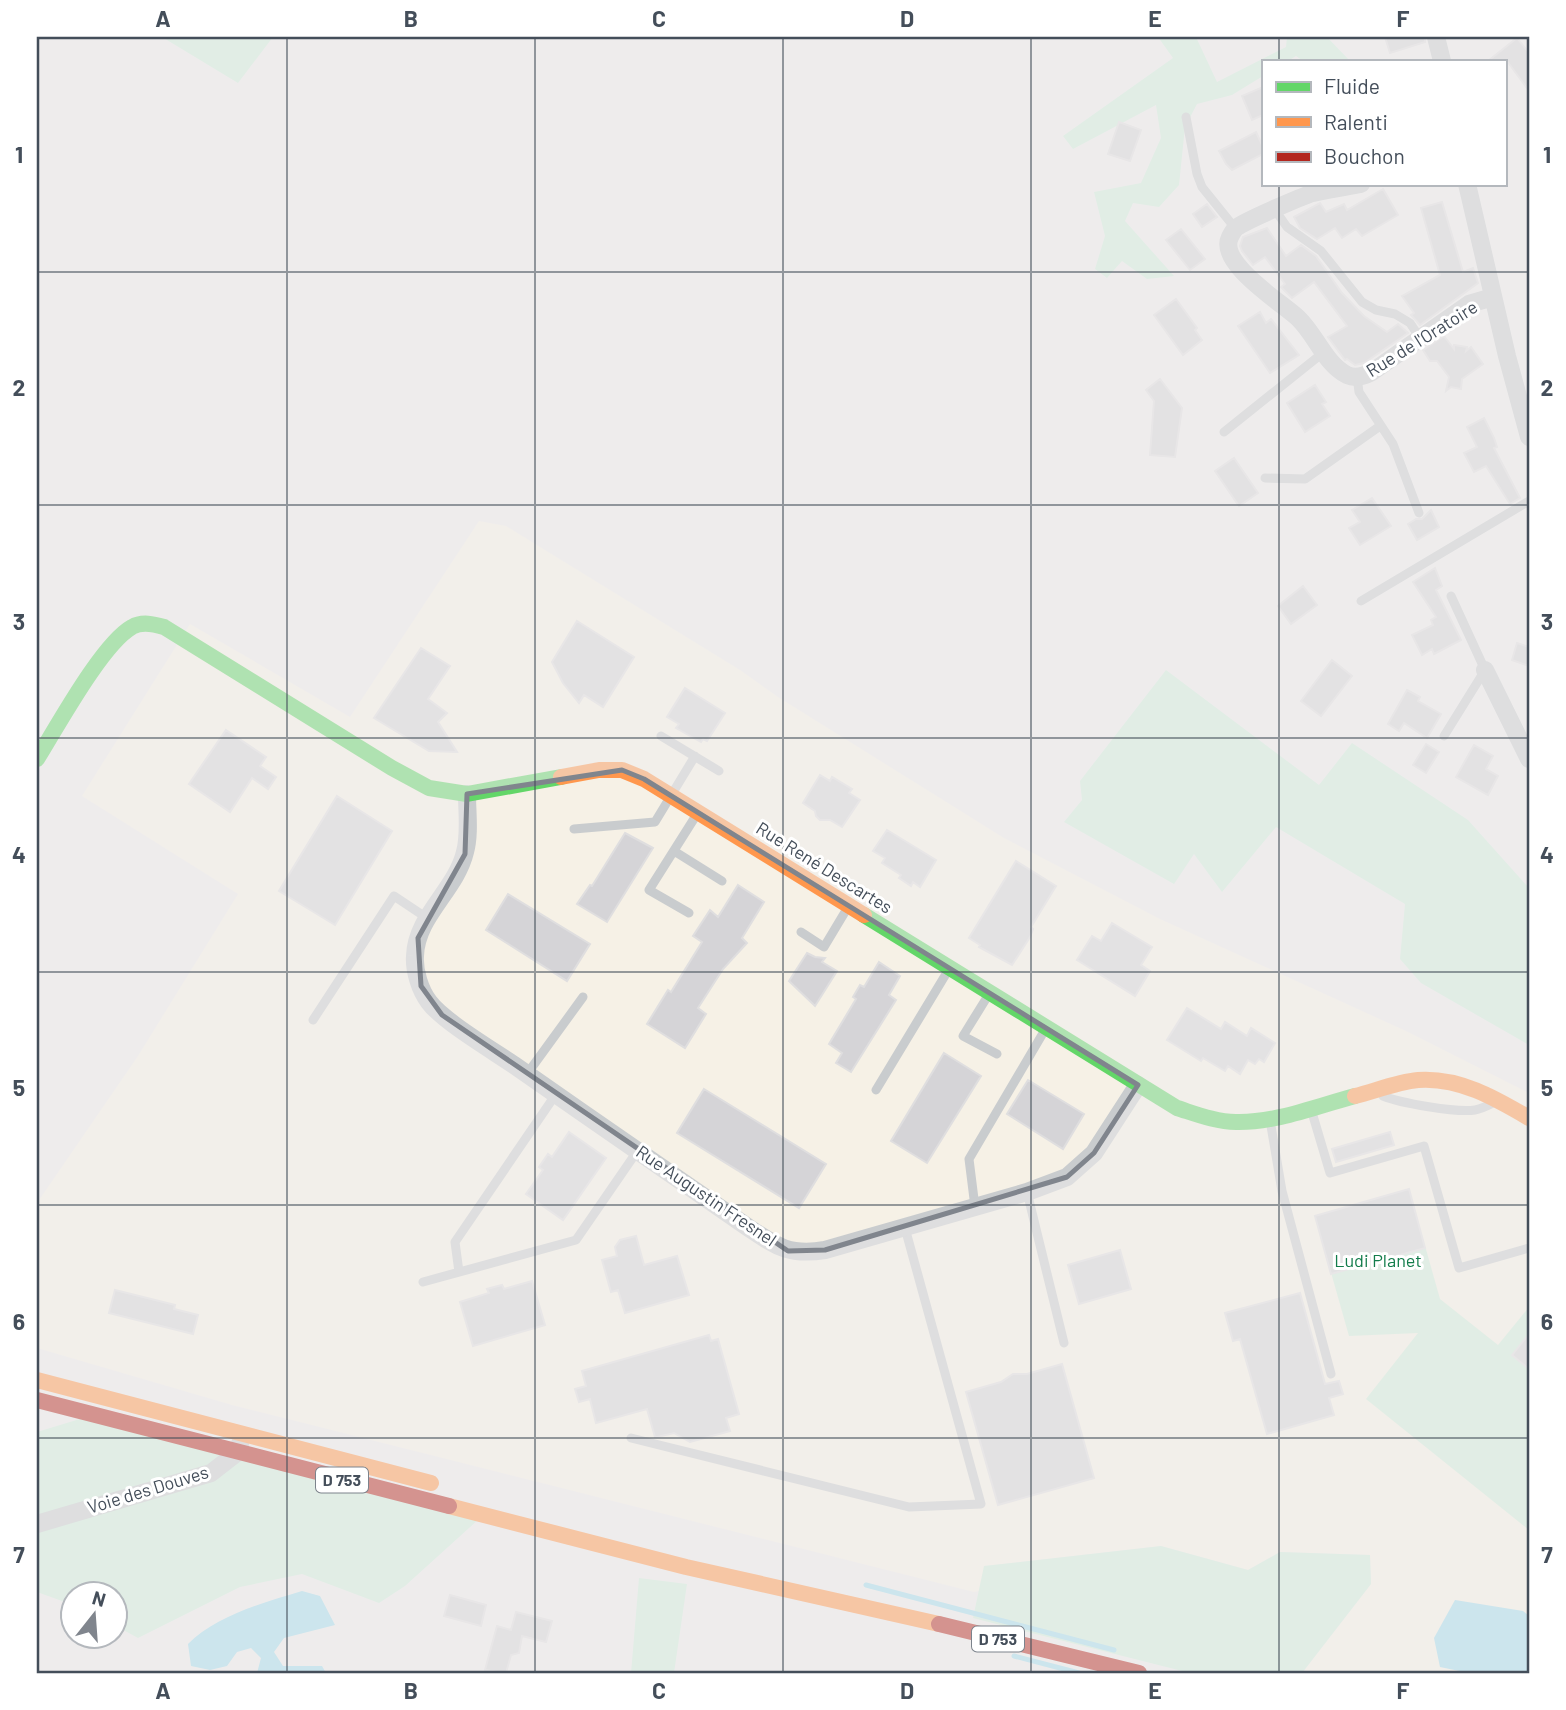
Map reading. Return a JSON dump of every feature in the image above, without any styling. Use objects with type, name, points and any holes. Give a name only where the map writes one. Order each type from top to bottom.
[{"type":"main road","name":"Rue René Descartes","points":[[37,759],[109,648],[130,627],[145,622],[164,627],[429,788],[467,794],[599,770],[622,770],[644,779],[1138,1085]]},
{"type":"main road","points":[[1138,1085],[1177,1108],[1209,1118],[1236,1122],[1270,1119],[1416,1080],[1445,1080],[1499,1099],[1529,1118]]},
{"type":"main road","name":"D 753","points":[[37,1380],[444,1487]]},
{"type":"main road","name":"D 753","points":[[37,1400],[686,1567],[877,1609],[1139,1673]]},
{"type":"main road","name":"D 753","points":[[626,1535],[795,1580],[877,1609]]},
{"type":"street","points":[[1436,37],[1442,60]]},
{"type":"street","points":[[1235,228],[1312,193],[1350,186]]},
{"type":"street","points":[[1466,186],[1529,437]]},
{"type":"street","name":"Rue de l'Oratoire","points":[[1235,228],[1228,240],[1229,251],[1239,267],[1272,299],[1297,317],[1324,352],[1348,376],[1362,377],[1372,372],[1469,304],[1493,297]]},
{"type":"street","points":[[1485,670],[1529,759]]},
{"type":"street","name":"Rue Augustin Fresnel","points":[[467,794],[465,854],[418,938],[415,956],[421,986],[429,1002],[442,1015],[746,1226],[788,1251],[804,1254],[825,1250],[1027,1192],[1067,1177],[1094,1153],[1138,1085]]},
{"type":"street","points":[[237,1452],[244,1434]]},
{"type":"street","name":"Voie des Douves","points":[[37,1524],[211,1473],[237,1452]]},
{"type":"lane","points":[[1186,117],[1202,187],[1235,228]]},
{"type":"lane","points":[[1275,210],[1287,227],[1321,251],[1362,302],[1376,310],[1395,314],[1410,323],[1420,338]]},
{"type":"lane","points":[[1224,432],[1324,352]]},
{"type":"lane","points":[[1357,377],[1359,391],[1393,444],[1419,513]]},
{"type":"lane","points":[[1265,478],[1305,479],[1380,426]]},
{"type":"lane","points":[[1360,601],[1529,501]]},
{"type":"lane","points":[[1444,736],[1485,670],[1451,596]]},
{"type":"lane","points":[[662,736],[719,771]]},
{"type":"lane","points":[[574,829],[655,822],[695,756]]},
{"type":"lane","points":[[688,913],[649,890],[698,813]]},
{"type":"lane","points":[[674,851],[722,881]]},
{"type":"lane","points":[[313,1020],[394,896],[427,918]]},
{"type":"lane","points":[[801,932],[824,947],[849,905]]},
{"type":"lane","points":[[876,1090],[950,968]]},
{"type":"lane","points":[[990,993],[963,1036],[997,1055]]},
{"type":"lane","points":[[527,1074],[583,997]]},
{"type":"lane","points":[[975,1207],[969,1159],[1047,1028]]},
{"type":"lane","points":[[1377,1090],[1383,1096],[1396,1101],[1462,1111],[1475,1110],[1499,1099]]},
{"type":"lane","points":[[459,1272],[455,1242],[556,1094]]},
{"type":"lane","points":[[1310,1108],[1330,1172],[1424,1146],[1459,1268],[1529,1248]]},
{"type":"lane","points":[[1270,1119],[1282,1191],[1331,1374]]},
{"type":"lane","points":[[423,1282],[576,1240],[638,1150]]},
{"type":"lane","points":[[1027,1192],[1064,1343]]},
{"type":"lane","points":[[631,1437],[909,1507],[981,1504],[905,1228]]},
{"type":"highlighted area","points":[[622,770],[644,779],[1138,1085],[1094,1153],[1067,1177],[825,1250],[788,1251],[442,1015],[421,986],[418,938],[465,854],[467,794]]},
{"type":"shaded area","points":[[479,521],[506,526],[740,670],[778,697],[1004,838],[1160,919],[1406,1031],[1529,1093],[1529,1673],[1303,1672],[1371,1584],[1370,1555],[1280,1552],[1248,1570],[1161,1546],[985,1566],[979,1591],[974,1592],[232,1405],[37,1348],[37,1203],[138,1056],[238,894],[82,796],[190,624],[350,717]]},
{"type":"green space","points":[[162,37],[273,37],[238,83]]},
{"type":"green space","points":[[1158,37],[1196,37],[1217,82],[1286,47],[1287,37],[1327,37],[1349,60],[1302,60],[1296,56],[1290,60],[1262,60],[1262,77],[1232,95],[1197,104],[1185,127],[1179,185],[1159,207],[1133,203],[1125,221],[1174,276],[1147,279],[1122,261],[1107,278],[1095,269],[1105,236],[1094,192],[1141,183],[1161,138],[1156,105],[1073,149],[1063,136],[1173,58]]},
{"type":"green space","points":[[1166,670],[1319,785],[1352,743],[1468,820],[1529,888],[1529,1045],[1421,983],[1400,959],[1405,904],[1276,827],[1222,892],[1194,854],[1174,884],[1064,822],[1082,800],[1080,781]]},
{"type":"green space","name":"Ludi Planet","points":[[1409,1189],[1440,1299],[1498,1345],[1529,1307],[1529,1530],[1366,1399],[1418,1333],[1349,1336],[1315,1216]]},
{"type":"green space","points":[[83,1418],[479,1519],[405,1586],[379,1603],[302,1574],[240,1587],[138,1638],[130,1634],[130,1580],[60,1580],[60,1600],[37,1592],[37,1432]]},
{"type":"green space","points":[[1161,1546],[1248,1570],[1280,1552],[1370,1555],[1371,1584],[1302,1673],[1190,1673],[973,1618],[984,1566]]},
{"type":"green space","points":[[639,1578],[687,1584],[674,1673],[631,1673]]},
{"type":"water","points":[[302,1591],[320,1596],[335,1625],[284,1638],[274,1652],[283,1666],[322,1666],[326,1673],[257,1673],[261,1658],[251,1648],[237,1652],[227,1666],[210,1670],[191,1666],[188,1644],[212,1625],[241,1611]]},
{"type":"water","points":[[1455,1600],[1523,1611],[1529,1616],[1529,1673],[1469,1673],[1440,1667],[1434,1638]]},
{"type":"building","points":[[1385,37],[1425,37],[1425,42],[1390,53]]},
{"type":"building","points":[[1517,38],[1529,53],[1529,91],[1506,60],[1489,60]]},
{"type":"building","points":[[1262,87],[1262,115],[1252,120],[1242,96]]},
{"type":"building","points":[[1119,122],[1141,130],[1130,161],[1108,154]]},
{"type":"building","points":[[1256,132],[1262,145],[1262,155],[1232,170],[1219,151]]},
{"type":"building","points":[[1383,189],[1398,215],[1362,236],[1356,229],[1342,238],[1335,228],[1317,239],[1300,228],[1294,217],[1320,203],[1326,212],[1344,204],[1347,210]]},
{"type":"building","points":[[1442,202],[1463,272],[1473,268],[1478,283],[1420,325],[1411,315],[1414,313],[1402,296],[1440,275],[1421,208]]},
{"type":"building","points":[[1207,204],[1217,217],[1202,227],[1193,214]]},
{"type":"building","points":[[1267,228],[1286,256],[1301,245],[1316,256],[1342,293],[1364,316],[1387,332],[1398,324],[1408,333],[1364,363],[1355,365],[1345,360],[1328,337],[1347,326],[1314,282],[1292,298],[1281,287],[1285,284],[1265,257],[1253,265],[1242,251],[1240,246],[1243,237]]},
{"type":"building","points":[[1181,229],[1205,259],[1190,270],[1166,240]]},
{"type":"building","points":[[1176,299],[1197,328],[1195,330],[1202,340],[1183,355],[1154,315]]},
{"type":"building","points":[[1260,312],[1266,323],[1271,319],[1299,355],[1270,373],[1238,326]]},
{"type":"building","points":[[1444,336],[1454,349],[1454,345],[1467,347],[1466,351],[1471,347],[1483,364],[1462,379],[1461,389],[1451,387],[1446,391],[1449,377],[1437,361],[1430,361],[1423,350]]},
{"type":"building","points":[[1160,379],[1182,408],[1175,457],[1150,455],[1154,401],[1146,390]]},
{"type":"building","points":[[1315,385],[1326,402],[1322,404],[1330,416],[1305,432],[1287,403]]},
{"type":"building","points":[[1484,418],[1497,447],[1494,448],[1520,498],[1510,504],[1486,466],[1474,472],[1464,453],[1477,447],[1467,427]]},
{"type":"building","points":[[1234,458],[1258,493],[1239,506],[1215,471]]},
{"type":"building","points":[[1372,498],[1391,526],[1360,545],[1349,528],[1360,522],[1352,510]]},
{"type":"building","points":[[1431,510],[1439,527],[1417,540],[1408,524],[1422,519]]},
{"type":"building","points":[[1435,568],[1442,586],[1436,590],[1461,640],[1434,654],[1432,649],[1422,655],[1412,635],[1433,625],[1431,620],[1436,617],[1413,582]]},
{"type":"building","points":[[1303,586],[1317,605],[1291,624],[1278,606]]},
{"type":"building","points":[[577,621],[634,657],[603,707],[584,695],[579,703],[563,683],[552,662]]},
{"type":"building","points":[[1517,643],[1529,647],[1529,666],[1512,660]]},
{"type":"building","points":[[421,648],[450,666],[428,699],[447,713],[438,722],[457,752],[429,751],[374,718]]},
{"type":"building","points":[[1332,660],[1352,676],[1321,716],[1301,701]]},
{"type":"building","points":[[685,688],[725,713],[707,741],[703,739],[701,742],[676,728],[679,724],[667,717]]},
{"type":"building","points":[[1407,690],[1420,697],[1418,701],[1441,714],[1427,738],[1404,723],[1399,731],[1388,724]]},
{"type":"building","points":[[226,730],[266,757],[260,766],[276,777],[268,789],[252,778],[230,812],[189,784]]},
{"type":"building","points":[[1426,744],[1439,752],[1426,773],[1413,765]]},
{"type":"building","points":[[1474,745],[1493,756],[1486,769],[1498,776],[1488,795],[1456,777]]},
{"type":"building","points":[[820,775],[830,781],[832,777],[852,789],[849,793],[860,800],[842,827],[830,820],[820,820],[815,811],[803,803]]},
{"type":"building","points":[[337,796],[392,831],[335,925],[279,891]]},
{"type":"building","points":[[887,830],[936,860],[920,887],[913,882],[911,886],[899,878],[901,875],[882,863],[885,858],[873,851]]},
{"type":"building","points":[[625,833],[653,848],[607,922],[577,904],[590,885],[592,886]]},
{"type":"building","points":[[1016,861],[1056,886],[1031,927],[1033,929],[1030,937],[1012,965],[979,947],[980,945],[969,938]]},
{"type":"building","points":[[738,885],[764,902],[742,938],[747,943],[723,969],[698,1008],[706,1014],[685,1048],[647,1024],[668,990],[671,992],[702,942],[693,936],[710,910],[718,917]]},
{"type":"building","points":[[508,894],[590,944],[567,981],[486,930]]},
{"type":"building","points":[[1112,923],[1152,947],[1141,965],[1150,971],[1135,996],[1077,960],[1092,936],[1101,941]]},
{"type":"building","points":[[807,953],[825,958],[822,962],[837,971],[815,1006],[789,981]]},
{"type":"building","points":[[879,962],[900,976],[889,995],[896,1000],[851,1072],[836,1063],[842,1053],[829,1044],[856,999],[853,997],[860,985],[864,987]]},
{"type":"building","points":[[1187,1008],[1221,1029],[1225,1022],[1247,1036],[1251,1028],[1275,1043],[1264,1062],[1259,1059],[1255,1064],[1248,1060],[1240,1074],[1228,1066],[1225,1071],[1203,1058],[1201,1061],[1167,1040]]},
{"type":"building","points":[[944,1053],[981,1076],[927,1163],[891,1141]]},
{"type":"building","points":[[1028,1080],[1084,1114],[1063,1149],[1007,1114]]},
{"type":"building","points":[[704,1089],[826,1164],[799,1208],[677,1133]]},
{"type":"building","points":[[569,1132],[606,1158],[563,1220],[526,1194],[543,1170],[539,1167],[548,1154],[552,1157]]},
{"type":"building","points":[[1390,1132],[1394,1145],[1336,1162],[1332,1149]]},
{"type":"building","points":[[1409,1189],[1425,1248],[1331,1274],[1315,1216]]},
{"type":"building","points":[[636,1236],[644,1265],[677,1256],[689,1295],[625,1313],[618,1290],[611,1292],[602,1260],[617,1256],[615,1247],[620,1240]]},
{"type":"building","points":[[1120,1250],[1131,1289],[1079,1304],[1068,1265]]},
{"type":"building","points":[[532,1281],[545,1325],[473,1346],[460,1302],[489,1293],[487,1289],[502,1285],[504,1289]]},
{"type":"building","points":[[115,1290],[175,1305],[174,1309],[198,1315],[193,1334],[109,1313]]},
{"type":"building","points":[[1300,1293],[1325,1384],[1339,1381],[1343,1394],[1329,1398],[1334,1415],[1267,1434],[1240,1339],[1233,1341],[1225,1313]]},
{"type":"building","points":[[1529,1334],[1529,1369],[1512,1355]]},
{"type":"building","points":[[709,1335],[711,1341],[718,1339],[739,1414],[726,1418],[730,1431],[690,1442],[674,1433],[655,1437],[647,1409],[596,1423],[590,1399],[579,1402],[575,1389],[586,1386],[582,1371]]},
{"type":"building","points":[[1062,1364],[1094,1478],[998,1505],[966,1392],[1001,1382],[1013,1374],[1027,1374]]},
{"type":"building","points":[[450,1595],[486,1605],[481,1626],[444,1616]]},
{"type":"building","points":[[516,1612],[552,1621],[546,1642],[522,1636],[519,1653],[511,1655],[506,1673],[485,1670],[497,1626],[511,1630]]},
{"type":"waterway","points":[[866,1585],[1114,1650]]},
{"type":"waterway","points":[[1014,1656],[1079,1673]]},
{"type":"traffic: fast","points":[[37,759],[107,650],[132,627],[148,624],[164,627],[392,768],[429,788],[467,794],[561,777]]},
{"type":"traffic: fast","points":[[864,915],[1177,1108],[1221,1121],[1251,1122],[1281,1117],[1355,1096]]},
{"type":"traffic: slow","points":[[561,777],[599,770],[622,770],[644,779],[864,915]]},
{"type":"traffic: slow","points":[[1355,1096],[1402,1083],[1433,1080],[1476,1090],[1529,1118]]},
{"type":"traffic: slow","points":[[37,1380],[431,1483]]},
{"type":"traffic: slow","points":[[449,1506],[686,1567],[939,1624]]},
{"type":"traffic: jam","points":[[37,1400],[449,1506]]},
{"type":"traffic: jam","points":[[939,1624],[1139,1673]]}]
